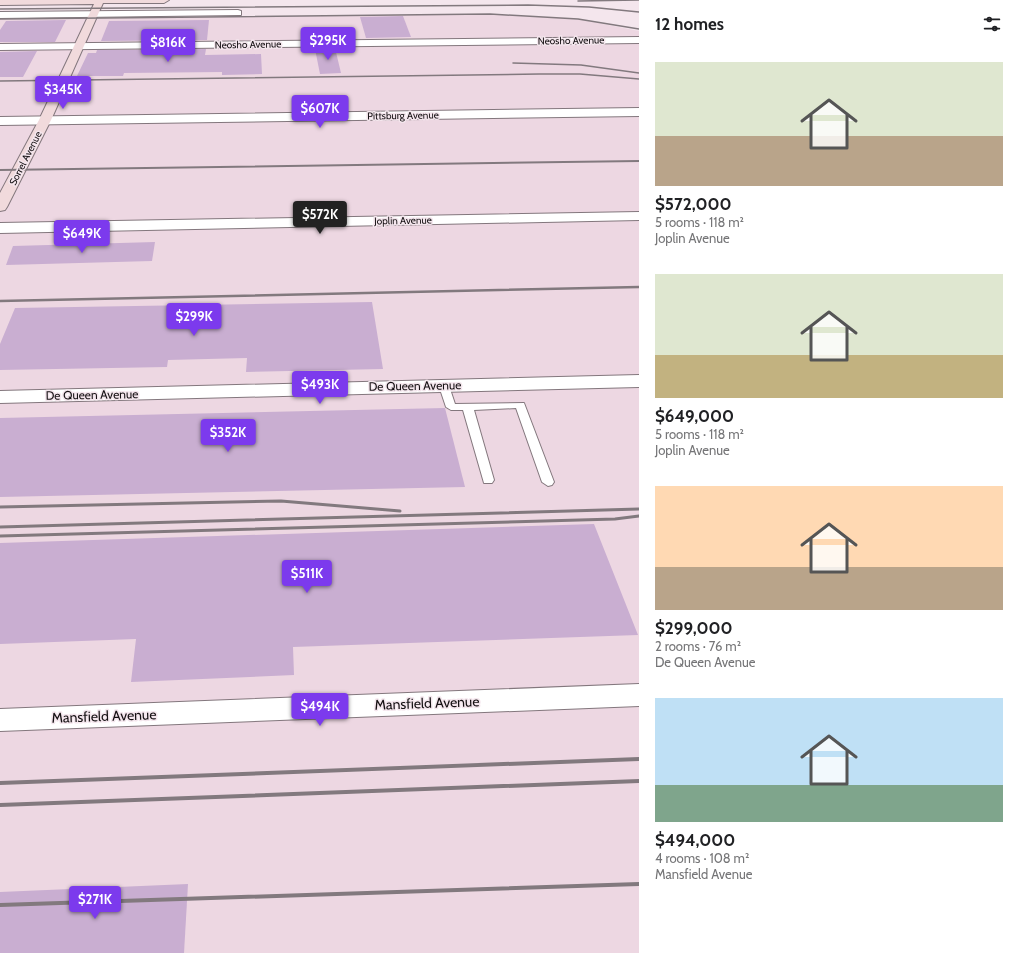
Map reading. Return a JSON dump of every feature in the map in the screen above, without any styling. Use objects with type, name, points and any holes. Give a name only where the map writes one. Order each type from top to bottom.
[{"type":"street","name":"Sorrel Avenue","points":[[0,207],[45,120],[100,0]]},
{"type":"street","points":[[0,2],[164,0]]},
{"type":"street","points":[[0,15],[238,13]]},
{"type":"street","name":"Neosho Avenue","points":[[0,47],[639,40]]},
{"type":"street","name":"Pittsburg Avenue","points":[[0,121],[639,112]]},
{"type":"street","name":"Joplin Avenue","points":[[0,228],[639,216]]},
{"type":"street","name":"De Queen Avenue","points":[[0,397],[639,381]]},
{"type":"street","name":"Mansfield Avenue","points":[[0,720],[639,695]]},
{"type":"lane","points":[[444,386],[451,407],[520,405],[548,482]]},
{"type":"lane","points":[[467,406],[488,480]]},
{"type":"shaded area","points":[[490,14],[578,19],[639,31],[639,953],[0,953],[0,19]]},
{"type":"building","points":[[403,16],[411,37],[366,38],[360,17]]},
{"type":"building","points":[[66,20],[55,42],[0,42],[0,30],[6,21]]},
{"type":"building","points":[[209,20],[207,40],[101,41],[109,21]]},
{"type":"building","points":[[335,48],[341,73],[320,74],[315,49]]},
{"type":"building","points":[[206,49],[205,55],[261,54],[262,74],[222,75],[222,72],[124,73],[123,76],[77,76],[88,53],[96,53],[97,50]]},
{"type":"building","points":[[37,51],[23,77],[0,77],[0,52]]},
{"type":"building","points":[[155,242],[152,261],[6,265],[13,246]]},
{"type":"building","points":[[372,302],[383,369],[246,372],[247,358],[168,360],[167,367],[0,370],[0,344],[15,308]]},
{"type":"building","points":[[445,408],[465,487],[0,497],[0,418]]},
{"type":"building","points":[[594,524],[638,635],[293,647],[294,675],[131,682],[136,639],[0,644],[0,543]]},
{"type":"building","points":[[188,884],[184,953],[0,953],[0,892]]},
{"type":"railway","points":[[578,1],[639,0]]},
{"type":"railway","points":[[0,9],[528,5],[589,7],[639,12]]},
{"type":"railway","points":[[0,19],[490,14],[578,19],[639,29]]},
{"type":"railway","points":[[513,63],[581,65],[639,73]]},
{"type":"railway","points":[[0,81],[539,74],[580,74],[639,79]]},
{"type":"railway","points":[[0,170],[639,161]]},
{"type":"railway","points":[[0,301],[639,287]]},
{"type":"railway","points":[[0,507],[281,501],[400,511]]},
{"type":"railway","points":[[0,527],[639,509]]},
{"type":"railway","points":[[0,536],[615,519],[639,516]]},
{"type":"railway","points":[[0,783],[639,759]]},
{"type":"railway","points":[[0,805],[639,781]]},
{"type":"railway","points":[[0,905],[639,884]]}]
